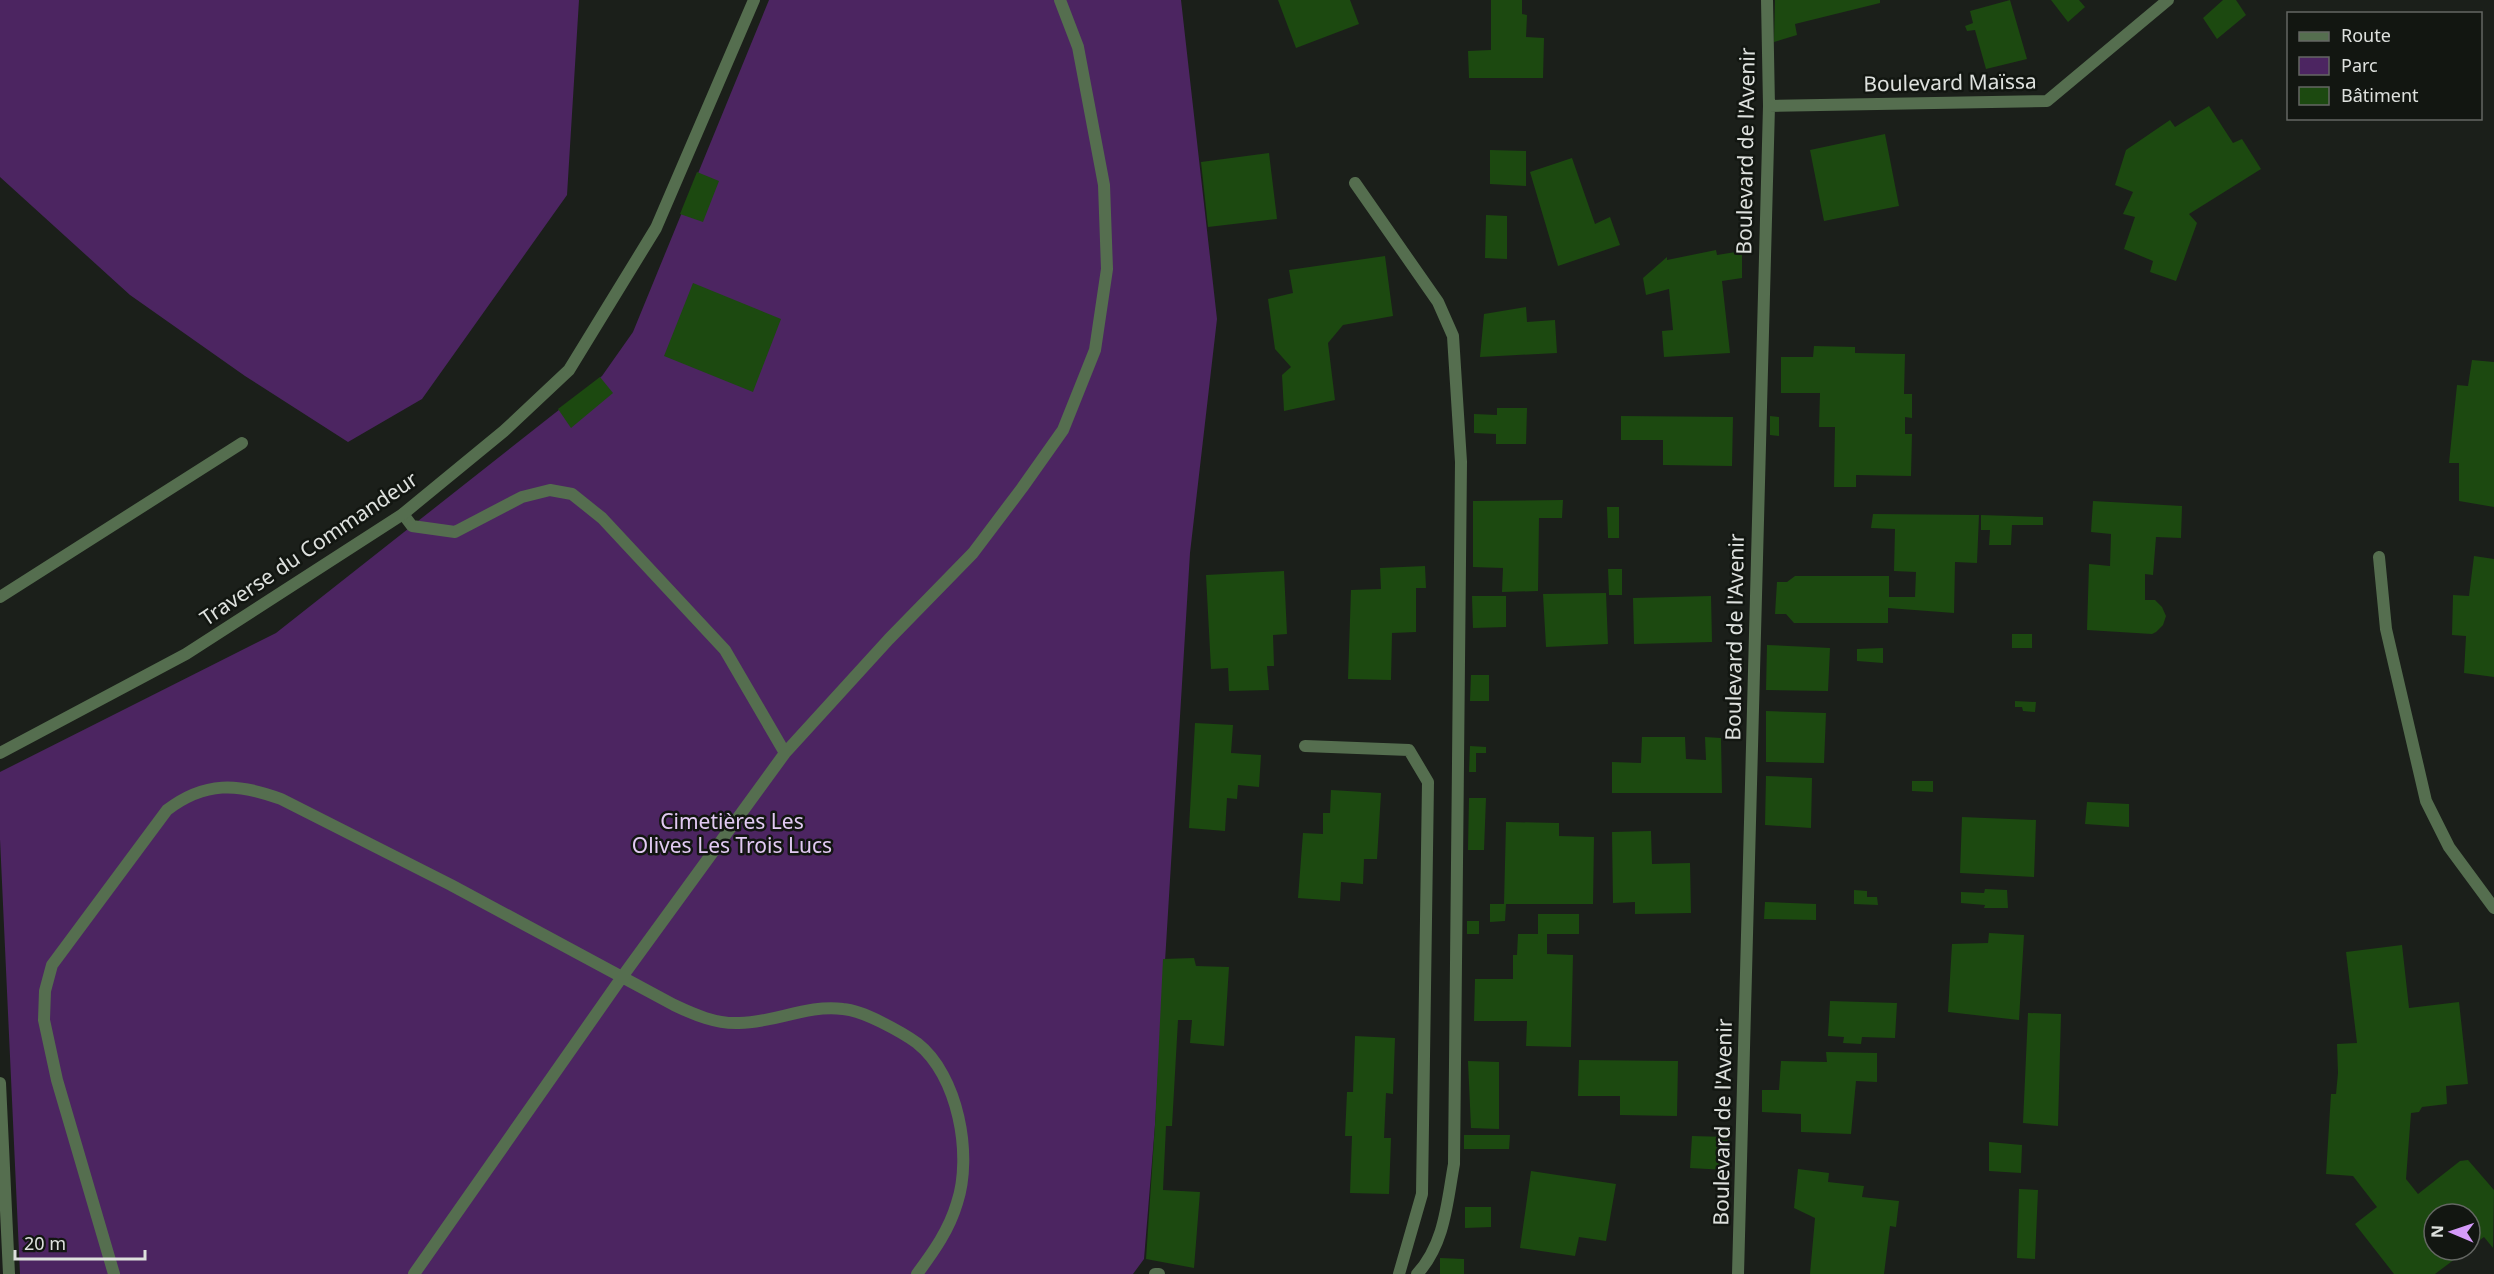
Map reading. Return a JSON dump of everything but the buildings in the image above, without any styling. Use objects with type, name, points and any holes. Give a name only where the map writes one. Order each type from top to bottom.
[{"type":"street","name":"Traverse du Commandeur","points":[[0,753],[186,654],[404,514],[504,431],[569,370],[656,228],[754,0]]},
{"type":"street","points":[[414,1274],[622,977],[785,753],[889,639],[973,553],[1023,488],[1063,430],[1095,350],[1107,270],[1104,185],[1078,47],[1060,0]]},
{"type":"street","name":"Boulevard de l'Avenir","points":[[1738,1274],[1769,106],[1767,0]]},
{"type":"street","name":"Boulevard Maïssa","points":[[1769,106],[2047,101],[2168,0]]},
{"type":"street","points":[[1355,183],[1438,302],[1453,336],[1461,462],[1454,1164],[1441,1237],[1427,1264],[1418,1274]]},
{"type":"street","points":[[0,597],[242,442]]},
{"type":"street","points":[[404,514],[412,526],[455,532],[522,497],[550,490],[572,494],[602,518],[726,650],[785,753]]},
{"type":"street","points":[[2379,557],[2386,629],[2426,801],[2449,847],[2494,908]]},
{"type":"street","points":[[1305,746],[1409,750],[1428,782],[1422,1194],[1399,1274]]},
{"type":"street","points":[[114,1274],[57,1080],[44,1020],[45,991],[52,965],[167,810],[184,797],[208,789],[231,786],[253,788],[281,799],[451,885],[674,1005],[709,1019],[741,1023],[821,1008],[843,1009],[868,1015],[918,1044],[938,1069],[953,1097],[963,1131],[963,1170],[958,1202],[941,1242],[917,1274]]},
{"type":"street","points":[[0,1083],[9,1274]]},
{"type":"green space","points":[[0,0],[579,0],[567,195],[422,399],[348,442],[245,376],[130,295],[0,177]]},
{"type":"green space","name":"Cimetières Les Olives Les Trois Lucs","points":[[769,0],[1181,0],[1217,319],[1190,553],[1155,1125],[1144,1259],[1133,1274],[20,1274],[0,839],[0,772],[276,633],[602,376],[633,332]]}]
